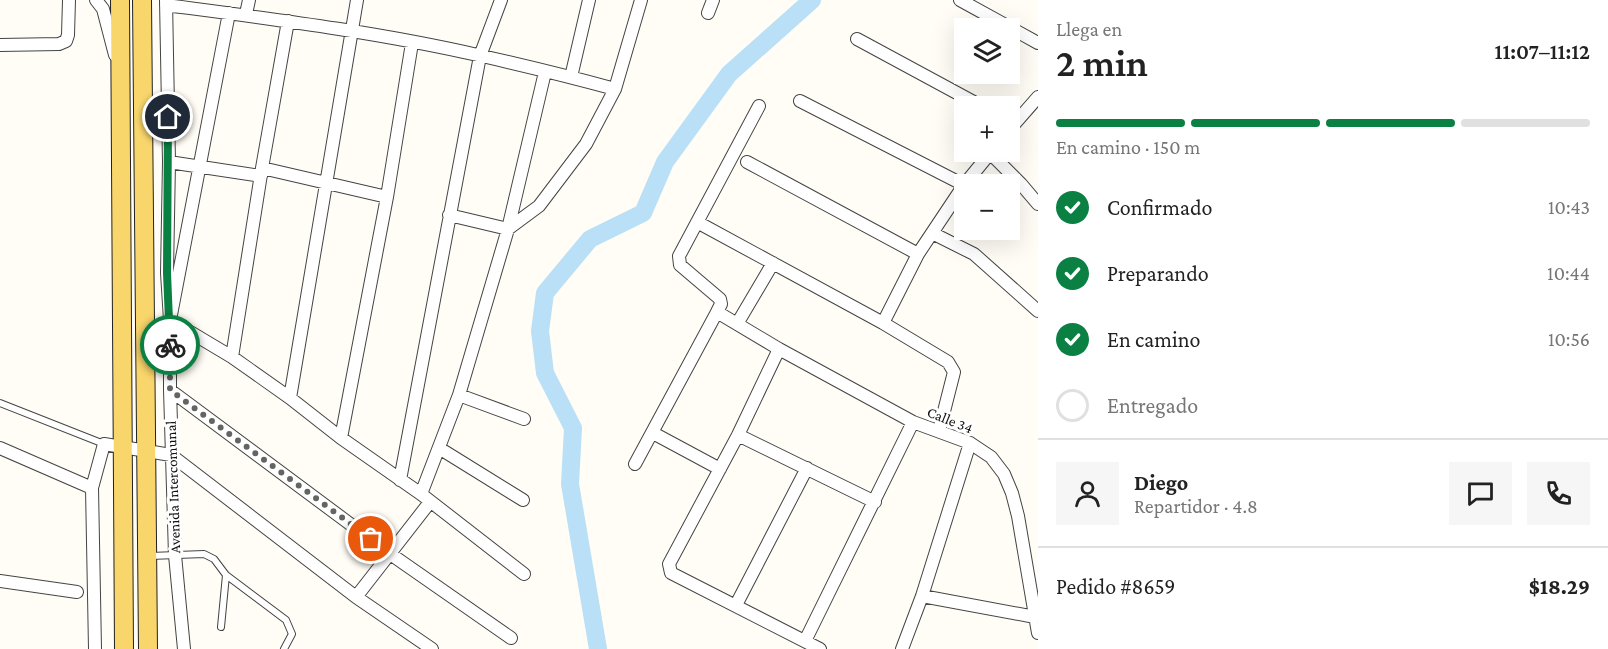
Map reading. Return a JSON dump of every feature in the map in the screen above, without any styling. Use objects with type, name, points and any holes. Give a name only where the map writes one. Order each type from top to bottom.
[{"type":"main road","points":[[120,0],[124,649]]},
{"type":"main road","name":"Avenida Intercomunal","points":[[142,0],[148,649]]},
{"type":"street","points":[[0,45],[59,44],[66,41],[69,0]]},
{"type":"street","points":[[96,0],[103,9],[108,24],[120,76]]},
{"type":"street","points":[[246,14],[249,0]]},
{"type":"street","points":[[290,398],[357,0]]},
{"type":"street","points":[[400,480],[480,56],[501,0]]},
{"type":"street","points":[[571,77],[589,0]]},
{"type":"street","points":[[508,229],[539,206],[586,144],[615,89],[641,0]]},
{"type":"street","points":[[708,13],[713,0]]},
{"type":"street","points":[[960,0],[1038,43]]},
{"type":"street","points":[[166,2],[352,32],[480,56],[615,89]]},
{"type":"street","name":"Avenida Intercomunal","points":[[166,2],[169,162],[167,273],[170,320],[171,455],[175,555],[184,649]]},
{"type":"street","points":[[229,13],[170,320],[232,357],[290,398],[524,574]]},
{"type":"street","points":[[232,357],[261,172],[288,21]]},
{"type":"street","points":[[857,39],[962,96]]},
{"type":"street","points":[[341,438],[387,197],[412,43]]},
{"type":"street","points":[[356,597],[389,553],[425,498],[439,448],[459,395],[508,229],[545,72]]},
{"type":"street","points":[[1020,116],[1038,97]]},
{"type":"street","points":[[800,101],[954,180]]},
{"type":"street","points":[[635,464],[721,304],[720,299],[678,261],[759,106]]},
{"type":"street","points":[[169,162],[325,181],[387,197]]},
{"type":"street","points":[[747,162],[918,254]]},
{"type":"street","points":[[973,174],[983,162]]},
{"type":"street","points":[[1000,162],[1038,204]]},
{"type":"street","points":[[882,323],[918,254],[954,200]]},
{"type":"street","points":[[449,214],[508,229]]},
{"type":"street","points":[[697,222],[882,323],[952,366],[954,372],[939,431]]},
{"type":"street","points":[[932,233],[974,254],[1038,311]]},
{"type":"street","points":[[737,324],[773,262]]},
{"type":"street","name":"Calle 34","points":[[717,312],[913,422],[969,443],[991,457],[1004,474],[1012,493],[1038,633]]},
{"type":"street","points":[[780,349],[738,435],[669,564],[669,568],[671,573],[820,649]]},
{"type":"street","points":[[170,390],[389,553],[511,638]]},
{"type":"street","points":[[459,395],[524,419]]},
{"type":"street","points":[[805,641],[913,422]]},
{"type":"street","points":[[653,433],[720,469]]},
{"type":"street","points":[[738,435],[875,502]]},
{"type":"street","points":[[902,649],[922,596],[969,443]]},
{"type":"street","points":[[95,649],[92,488],[104,444],[171,455],[425,647]]},
{"type":"street","points":[[0,448],[92,488]]},
{"type":"street","points":[[439,448],[523,500]]},
{"type":"street","points":[[736,605],[807,468]]},
{"type":"street","points":[[0,581],[76,592]]},
{"type":"street","points":[[922,596],[1035,617]]},
{"type":"lane","points":[[0,403],[104,444]]},
{"type":"lane","points":[[146,557],[204,554],[214,559],[226,575],[286,620],[292,634],[284,649]]},
{"type":"lane","points":[[221,627],[226,575]]},
{"type":"waterway","points":[[598,649],[570,484],[573,428],[545,373],[540,331],[545,293],[590,239],[643,213],[665,162],[729,74],[812,0]]},
{"type":"way so far","points":[[170,345],[170,390],[371,539]]},
{"type":"route","points":[[168,117],[167,273],[170,345]]}]
